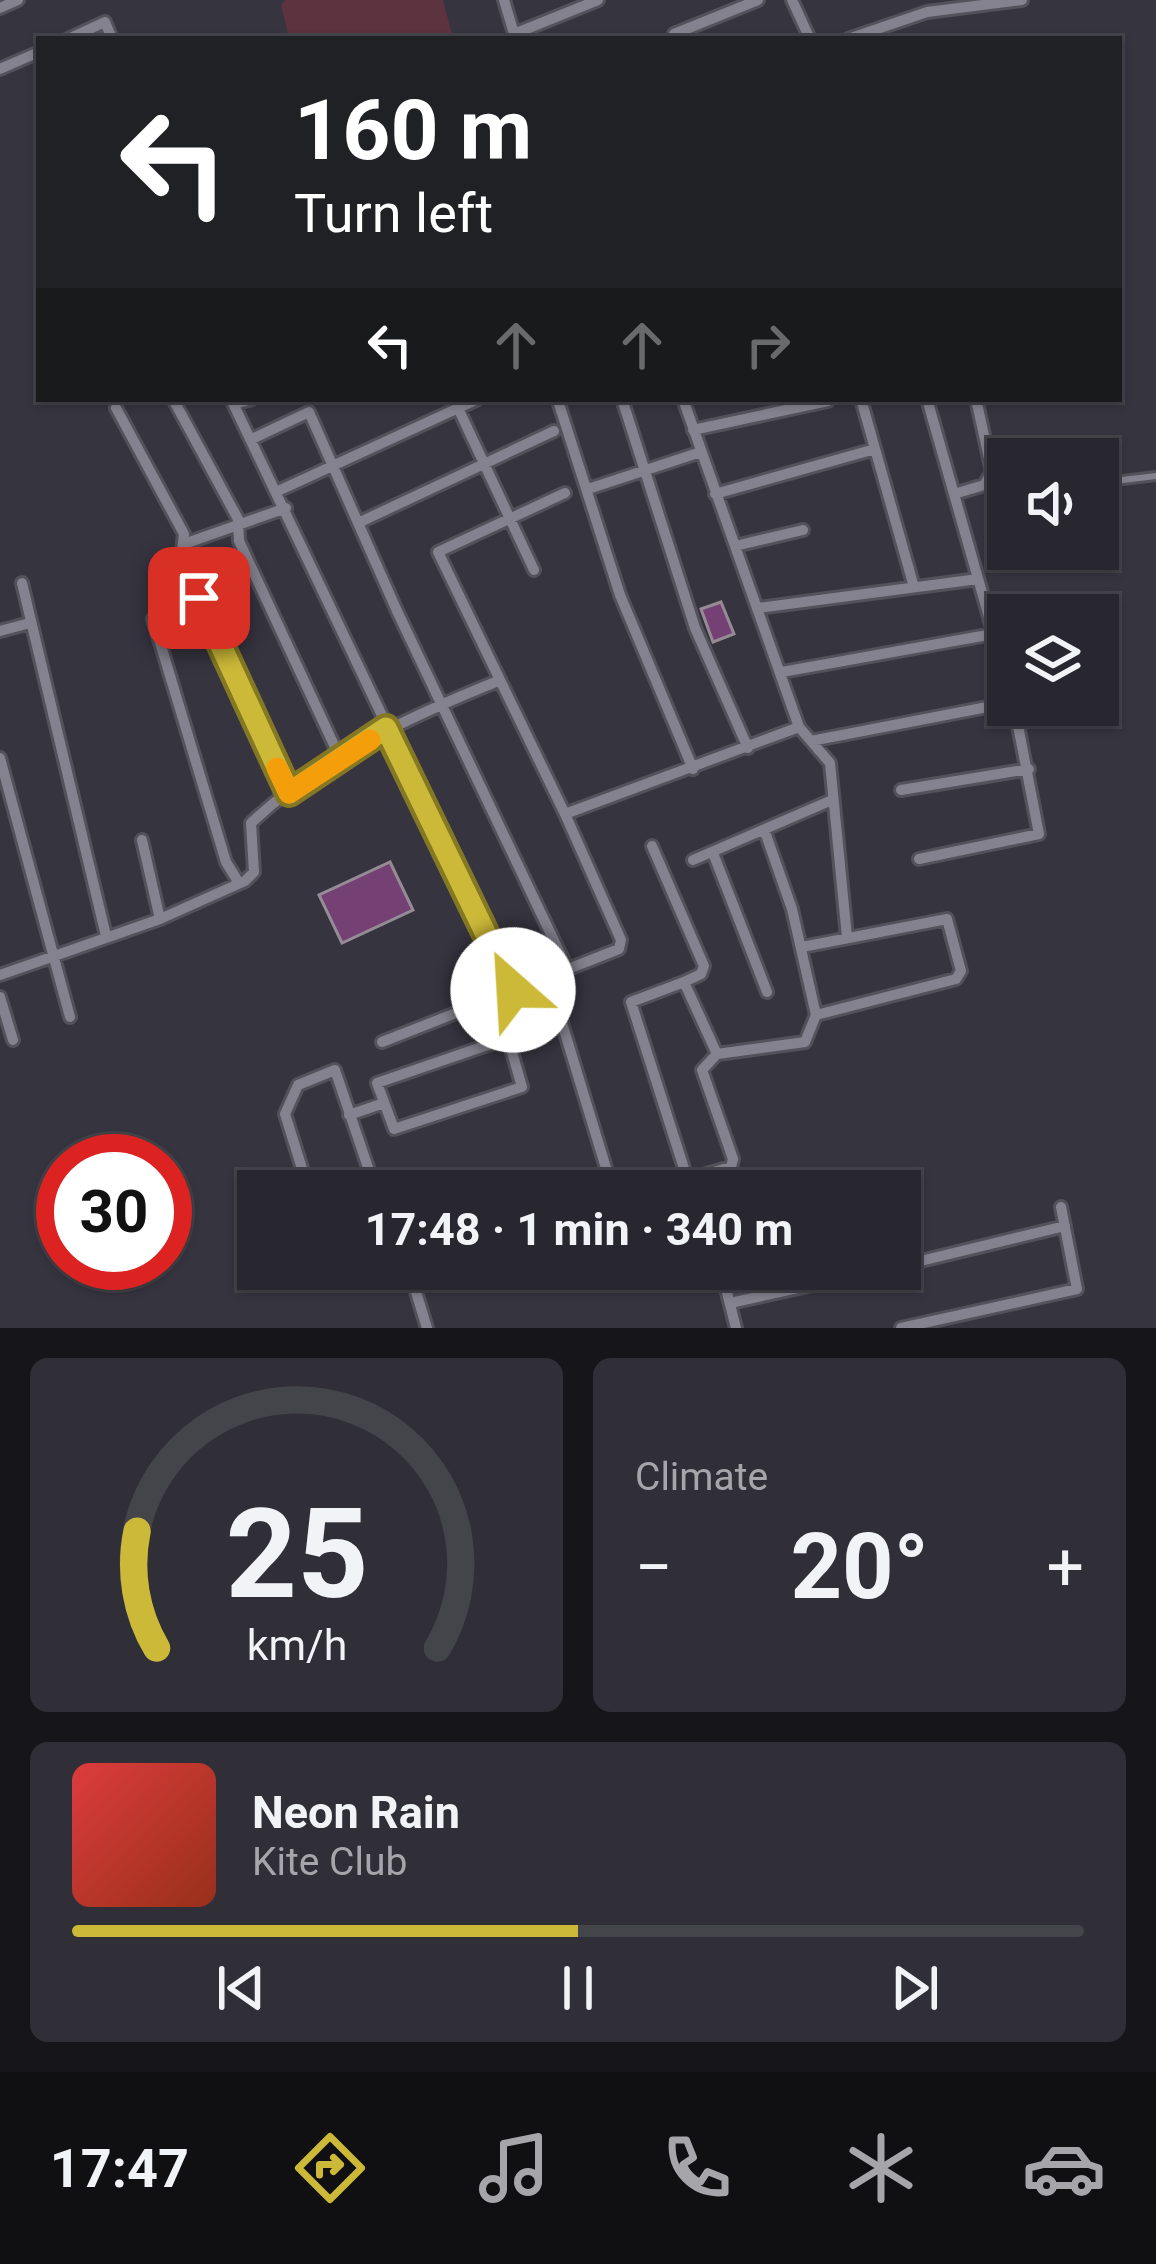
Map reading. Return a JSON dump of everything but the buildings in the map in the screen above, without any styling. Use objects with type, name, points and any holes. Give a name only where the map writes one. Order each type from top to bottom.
[{"type":"street","points":[[0,8],[18,0]]},
{"type":"street","points":[[504,0],[514,36],[598,0]]},
{"type":"street","points":[[674,34],[758,0]]},
{"type":"street","points":[[792,0],[809,36]]},
{"type":"street","points":[[857,36],[957,3],[1022,0]]},
{"type":"street","points":[[75,36],[105,22],[111,36]]},
{"type":"street","points":[[0,70],[36,53]]},
{"type":"street","points":[[175,402],[238,527],[239,542],[341,760]]},
{"type":"street","points":[[234,402],[513,990]]},
{"type":"street","points":[[278,491],[471,402]]},
{"type":"street","points":[[623,402],[695,628],[748,748]]},
{"type":"street","points":[[684,402],[799,727],[830,763],[848,937]]},
{"type":"street","points":[[693,430],[823,402]]},
{"type":"street","points":[[862,402],[914,587]]},
{"type":"street","points":[[928,402],[987,612]]},
{"type":"street","points":[[976,402],[987,468]]},
{"type":"street","points":[[559,404],[620,595],[693,769]]},
{"type":"street","points":[[116,408],[184,534],[182,560],[289,793]]},
{"type":"street","points":[[458,408],[534,570]]},
{"type":"street","points":[[252,439],[309,412],[567,968]]},
{"type":"street","points":[[358,523],[554,431]]},
{"type":"street","points":[[715,494],[875,449]]},
{"type":"street","points":[[588,489],[701,452]]},
{"type":"street","points":[[954,494],[987,481]]},
{"type":"street","points":[[382,1042],[619,949],[621,940],[566,814],[438,552],[565,493]]},
{"type":"street","points":[[184,544],[286,508]]},
{"type":"street","points":[[735,546],[803,530]]},
{"type":"street","points":[[758,608],[978,579]]},
{"type":"street","points":[[22,583],[106,936]]},
{"type":"street","points":[[153,619],[226,862],[238,884]]},
{"type":"street","points":[[0,631],[30,623]]},
{"type":"street","points":[[782,673],[987,635]]},
{"type":"street","points":[[0,975],[160,919],[238,884],[254,872],[251,823],[289,793],[386,728],[498,681]]},
{"type":"street","points":[[811,741],[987,708]]},
{"type":"street","points":[[919,860],[1039,835],[1017,726]]},
{"type":"street","points":[[566,814],[799,727]]},
{"type":"street","points":[[0,758],[70,1017]]},
{"type":"street","points":[[901,790],[1029,769]]},
{"type":"street","points":[[693,860],[832,800]]},
{"type":"street","points":[[724,1170],[733,1159],[702,1070],[717,1054],[805,1042],[816,1015],[802,947],[765,832]]},
{"type":"street","points":[[142,841],[160,919]]},
{"type":"street","points":[[652,846],[704,966],[701,974],[631,1002],[690,1170]]},
{"type":"street","points":[[713,853],[767,992]]},
{"type":"street","points":[[802,947],[947,919],[960,976],[816,1015]]},
{"type":"street","points":[[548,977],[607,1170]]},
{"type":"street","points":[[684,982],[717,1054]]},
{"type":"street","points":[[0,998],[13,1040]]},
{"type":"street","points":[[508,1038],[522,1087],[394,1130],[384,1103],[377,1083],[508,1038]]},
{"type":"street","points":[[302,1170],[285,1114],[298,1085],[335,1070],[369,1170]]},
{"type":"street","points":[[349,1115],[384,1103]]},
{"type":"street","points":[[901,1328],[1077,1289],[1061,1207]]},
{"type":"street","points":[[921,1261],[1065,1226]]},
{"type":"street","points":[[416,1290],[428,1328]]},
{"type":"street","points":[[727,1290],[736,1328]]},
{"type":"street","points":[[730,1303],[789,1290]]},
{"type":"lane","points":[[1119,480],[1156,476]]},
{"type":"shaded area","points":[[285,0],[443,0],[452,36],[288,36],[281,5]]},
{"type":"slow traffic","points":[[277,768],[289,793],[370,740]]},
{"type":"route","points":[[199,598],[289,793],[386,728],[513,990]]}]
